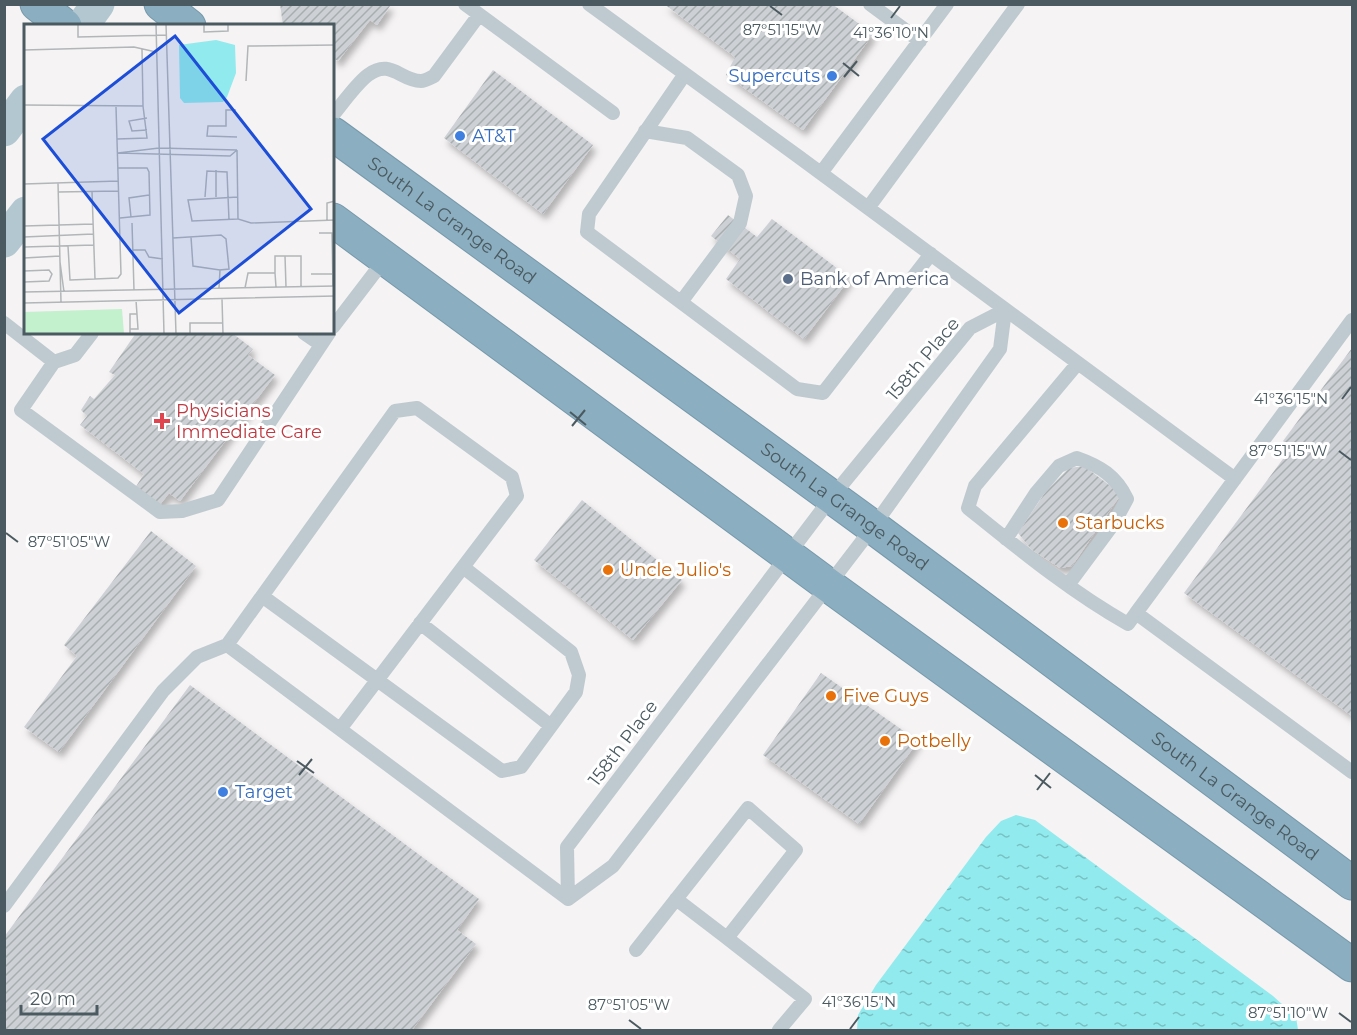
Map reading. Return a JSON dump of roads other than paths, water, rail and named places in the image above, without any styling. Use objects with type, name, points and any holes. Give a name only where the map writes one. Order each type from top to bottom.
[{"type":"highway","points":[[37,4],[62,24]]},
{"type":"highway","name":"South La Grange Road","points":[[334,135],[873,527],[1352,881]]},
{"type":"highway","points":[[334,221],[828,585],[1353,965]]},
{"type":"main road","points":[[83,24],[98,4]]},
{"type":"main road","points":[[4,130],[24,104]]},
{"type":"main road","points":[[4,241],[24,216]]},
{"type":"lane","points":[[465,4],[613,113]]},
{"type":"lane","points":[[589,4],[1235,479]]},
{"type":"lane","points":[[870,4],[920,41]]},
{"type":"lane","points":[[821,173],[947,4]]},
{"type":"lane","points":[[868,208],[1018,4]]},
{"type":"lane","points":[[334,114],[368,75],[383,68],[398,72],[413,80],[423,81],[434,76],[479,15]]},
{"type":"lane","points":[[685,74],[589,214],[587,232],[797,389],[823,393],[931,254]]},
{"type":"lane","points":[[645,131],[687,138],[738,175],[746,196],[740,223],[681,302]]},
{"type":"lane","points":[[334,326],[385,259]]},
{"type":"lane","points":[[227,645],[568,899],[613,866],[873,527],[1000,349],[1005,310]]},
{"type":"lane","name":"158th Place","points":[[568,899],[567,847],[831,498],[970,328],[1005,310]]},
{"type":"lane","points":[[1078,363],[975,486],[968,508],[1068,585],[1128,624],[1353,320]]},
{"type":"lane","points":[[4,323],[54,362]]},
{"type":"lane","points":[[91,334],[75,355],[54,362],[21,410],[160,512],[182,511],[218,500],[325,338],[308,334]]},
{"type":"lane","points":[[4,906],[163,691],[197,657],[227,645],[395,411],[417,408],[512,477],[517,496],[340,729]]},
{"type":"lane","points":[[1006,539],[1036,493],[1059,466],[1077,458],[1092,464],[1119,483],[1127,499],[1114,523],[1068,585]]},
{"type":"lane","points":[[262,596],[502,771],[521,767],[576,692],[579,675],[571,652],[463,567]]},
{"type":"lane","points":[[1136,613],[1353,772]]},
{"type":"lane","points":[[420,623],[551,726]]},
{"type":"lane","points":[[636,950],[748,808],[796,850],[727,938]]},
{"type":"lane","points":[[676,899],[805,999],[779,1030]]},
{"type":"water","points":[[1016,815],[1035,820],[1273,996],[1296,1017],[1298,1030],[857,1030],[858,1015],[876,985],[986,837],[1001,821]]},
{"type":"place","name":"Supercuts","points":[[832,76]]},
{"type":"place","name":"AT&T","points":[[460,136]]},
{"type":"place","name":"Bank of America","points":[[788,279]]},
{"type":"place","name":"Physicians Immediate Care","points":[[162,421]]},
{"type":"place","name":"Starbucks","points":[[1063,523]]},
{"type":"place","name":"Uncle Julio's","points":[[608,570]]},
{"type":"place","name":"Five Guys","points":[[831,696]]},
{"type":"place","name":"Potbelly","points":[[885,741]]},
{"type":"place","name":"Target","points":[[223,792]]}]
